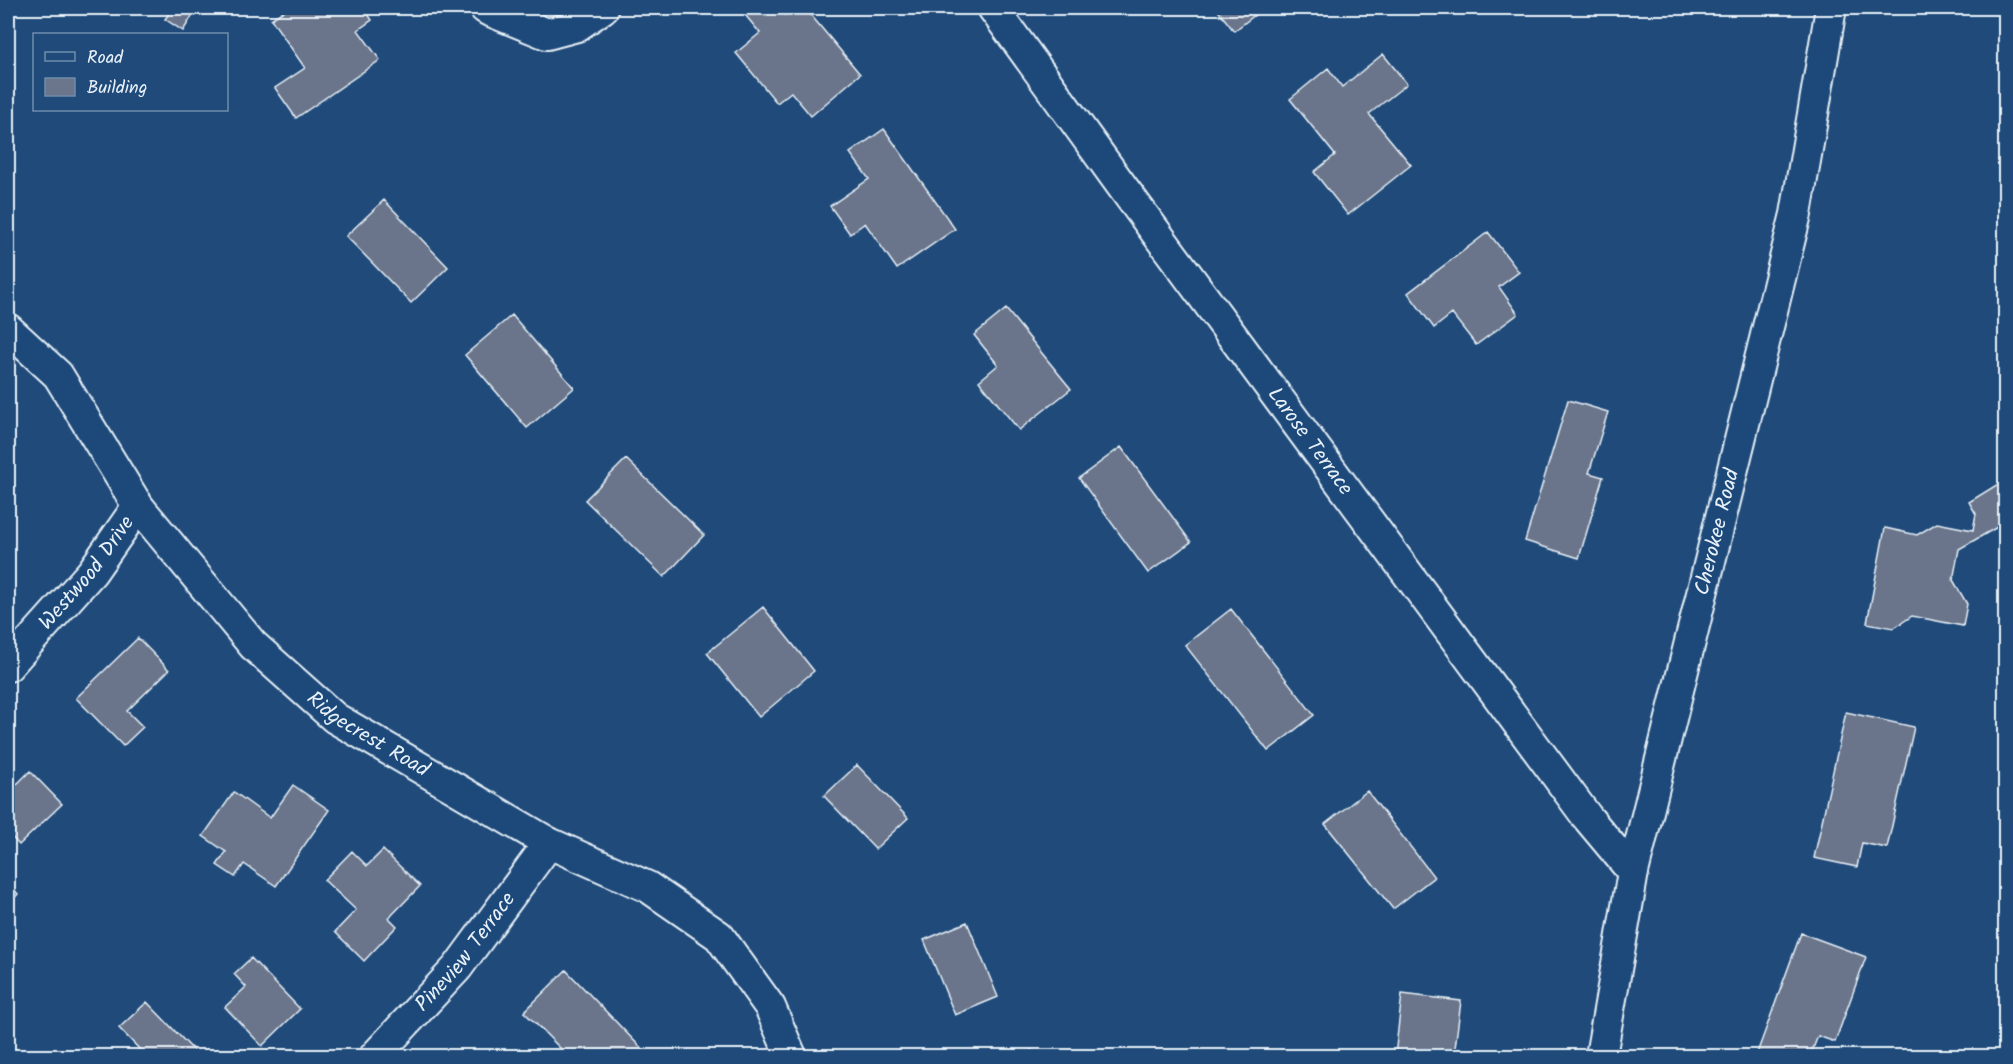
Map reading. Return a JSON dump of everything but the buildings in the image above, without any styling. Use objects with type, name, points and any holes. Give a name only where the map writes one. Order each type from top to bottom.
[{"type":"street","points":[[485,8],[546,34],[577,26],[603,8]]},
{"type":"street","name":"Larose Terrace","points":[[993,8],[1580,808],[1633,872]]},
{"type":"street","name":"Cherokee Road","points":[[1601,1056],[1633,872],[1796,214],[1831,8]]},
{"type":"street","name":"Ridgecrest Road","points":[[8,329],[58,375],[138,506],[253,645],[335,718],[549,843],[648,887],[719,936],[770,1007],[791,1056]]},
{"type":"street","name":"Westwood Drive","points":[[8,666],[92,572],[138,506]]},
{"type":"street","name":"Pineview Terrace","points":[[375,1056],[457,968],[549,843]]}]
